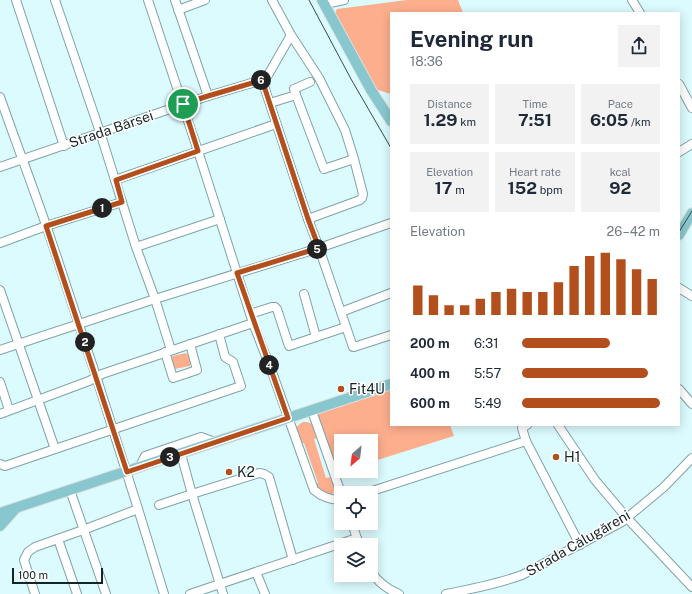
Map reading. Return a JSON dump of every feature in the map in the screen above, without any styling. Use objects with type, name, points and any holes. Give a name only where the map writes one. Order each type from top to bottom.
[{"type":"main road","points":[[323,2],[371,90],[390,119]]},
{"type":"main road","points":[[680,233],[692,213]]},
{"type":"main road","points":[[0,513],[390,384]]},
{"type":"main road","points":[[0,504],[17,507]]},
{"type":"main road","points":[[0,526],[17,507]]},
{"type":"street","points":[[16,0],[64,146]]},
{"type":"street","points":[[55,0],[116,180],[136,247],[155,299],[173,378],[197,370],[190,344]]},
{"type":"street","points":[[148,0],[253,323],[314,490],[318,494],[334,500]]},
{"type":"street","points":[[175,0],[208,96]]},
{"type":"street","points":[[178,10],[206,0]]},
{"type":"street","points":[[272,0],[319,78],[345,130],[363,194],[360,200],[308,219]]},
{"type":"street","points":[[323,2],[344,0]]},
{"type":"street","points":[[632,0],[639,12]]},
{"type":"street","points":[[292,35],[268,75],[262,80],[276,124],[354,347],[390,335]]},
{"type":"street","name":"Strada Bârsei","points":[[0,167],[183,104],[262,80]]},
{"type":"street","points":[[310,82],[294,89],[324,169],[354,159]]},
{"type":"street","points":[[680,86],[692,108]]},
{"type":"street","points":[[270,103],[296,95]]},
{"type":"street","points":[[0,97],[46,226],[114,430],[164,594]]},
{"type":"street","points":[[116,180],[276,124]]},
{"type":"street","points":[[680,151],[692,144]]},
{"type":"street","points":[[0,243],[46,226],[122,202]]},
{"type":"street","points":[[136,247],[220,219]]},
{"type":"street","points":[[0,350],[155,299],[319,248],[390,223]]},
{"type":"street","points":[[680,289],[692,296]]},
{"type":"street","points":[[0,290],[55,449]]},
{"type":"street","points":[[341,312],[390,293]]},
{"type":"street","points":[[304,294],[316,337]]},
{"type":"street","points":[[250,314],[275,307],[289,346],[346,326]]},
{"type":"street","points":[[0,414],[102,374],[253,323]]},
{"type":"street","points":[[0,464],[4,466],[241,386],[233,362],[225,357],[219,334]]},
{"type":"street","points":[[0,382],[9,410]]},
{"type":"street","points":[[680,390],[692,404]]},
{"type":"street","points":[[312,411],[339,486]]},
{"type":"street","points":[[523,426],[526,442],[580,545]]},
{"type":"street","points":[[559,426],[595,480],[627,518],[692,587]]},
{"type":"street","points":[[139,468],[145,456],[201,438],[215,442]]},
{"type":"street","points":[[378,489],[526,442]]},
{"type":"street","points":[[181,454],[223,594]]},
{"type":"street","name":"Strada Călugăreni","points":[[446,594],[482,587],[522,575],[622,522],[664,487],[692,458]]},
{"type":"street","points":[[159,505],[259,473],[264,474],[269,477],[293,560]]},
{"type":"street","points":[[70,490],[106,594]]},
{"type":"street","points":[[35,594],[24,560],[28,552],[35,547],[138,509]]},
{"type":"street","points":[[58,539],[77,594]]},
{"type":"street","points":[[190,594],[293,560],[334,549]]},
{"type":"street","points":[[256,572],[265,594]]},
{"type":"street","points":[[378,581],[380,584],[399,594]]},
{"type":"shaded area","points":[[407,0],[458,0],[463,12],[390,12],[390,94],[374,89],[333,17],[337,9]]},
{"type":"shaded area","points":[[186,353],[191,358],[190,366],[175,369],[171,364],[172,356]]},
{"type":"shaded area","points":[[390,389],[390,426],[450,426],[454,436],[378,460],[378,434],[334,434],[334,461],[317,413]]},
{"type":"shaded area","points":[[303,422],[307,422],[316,428],[320,437],[314,439],[326,478],[332,477],[334,482],[333,494],[331,496],[327,495],[313,485],[318,483],[304,443],[299,445],[295,432],[299,425]]},
{"type":"tram line","points":[[309,0],[351,79],[390,146]]},
{"type":"tram line","points":[[680,230],[692,211]]},
{"type":"place","name":"Fit4U","points":[[341,389]]},
{"type":"place","name":"H1","points":[[556,457]]},
{"type":"place","name":"K2","points":[[229,472]]},
{"type":"route","points":[[262,80],[319,248],[237,273],[253,323],[288,418],[127,472],[46,226],[122,202],[116,180],[198,151],[183,104],[262,80]]}]
